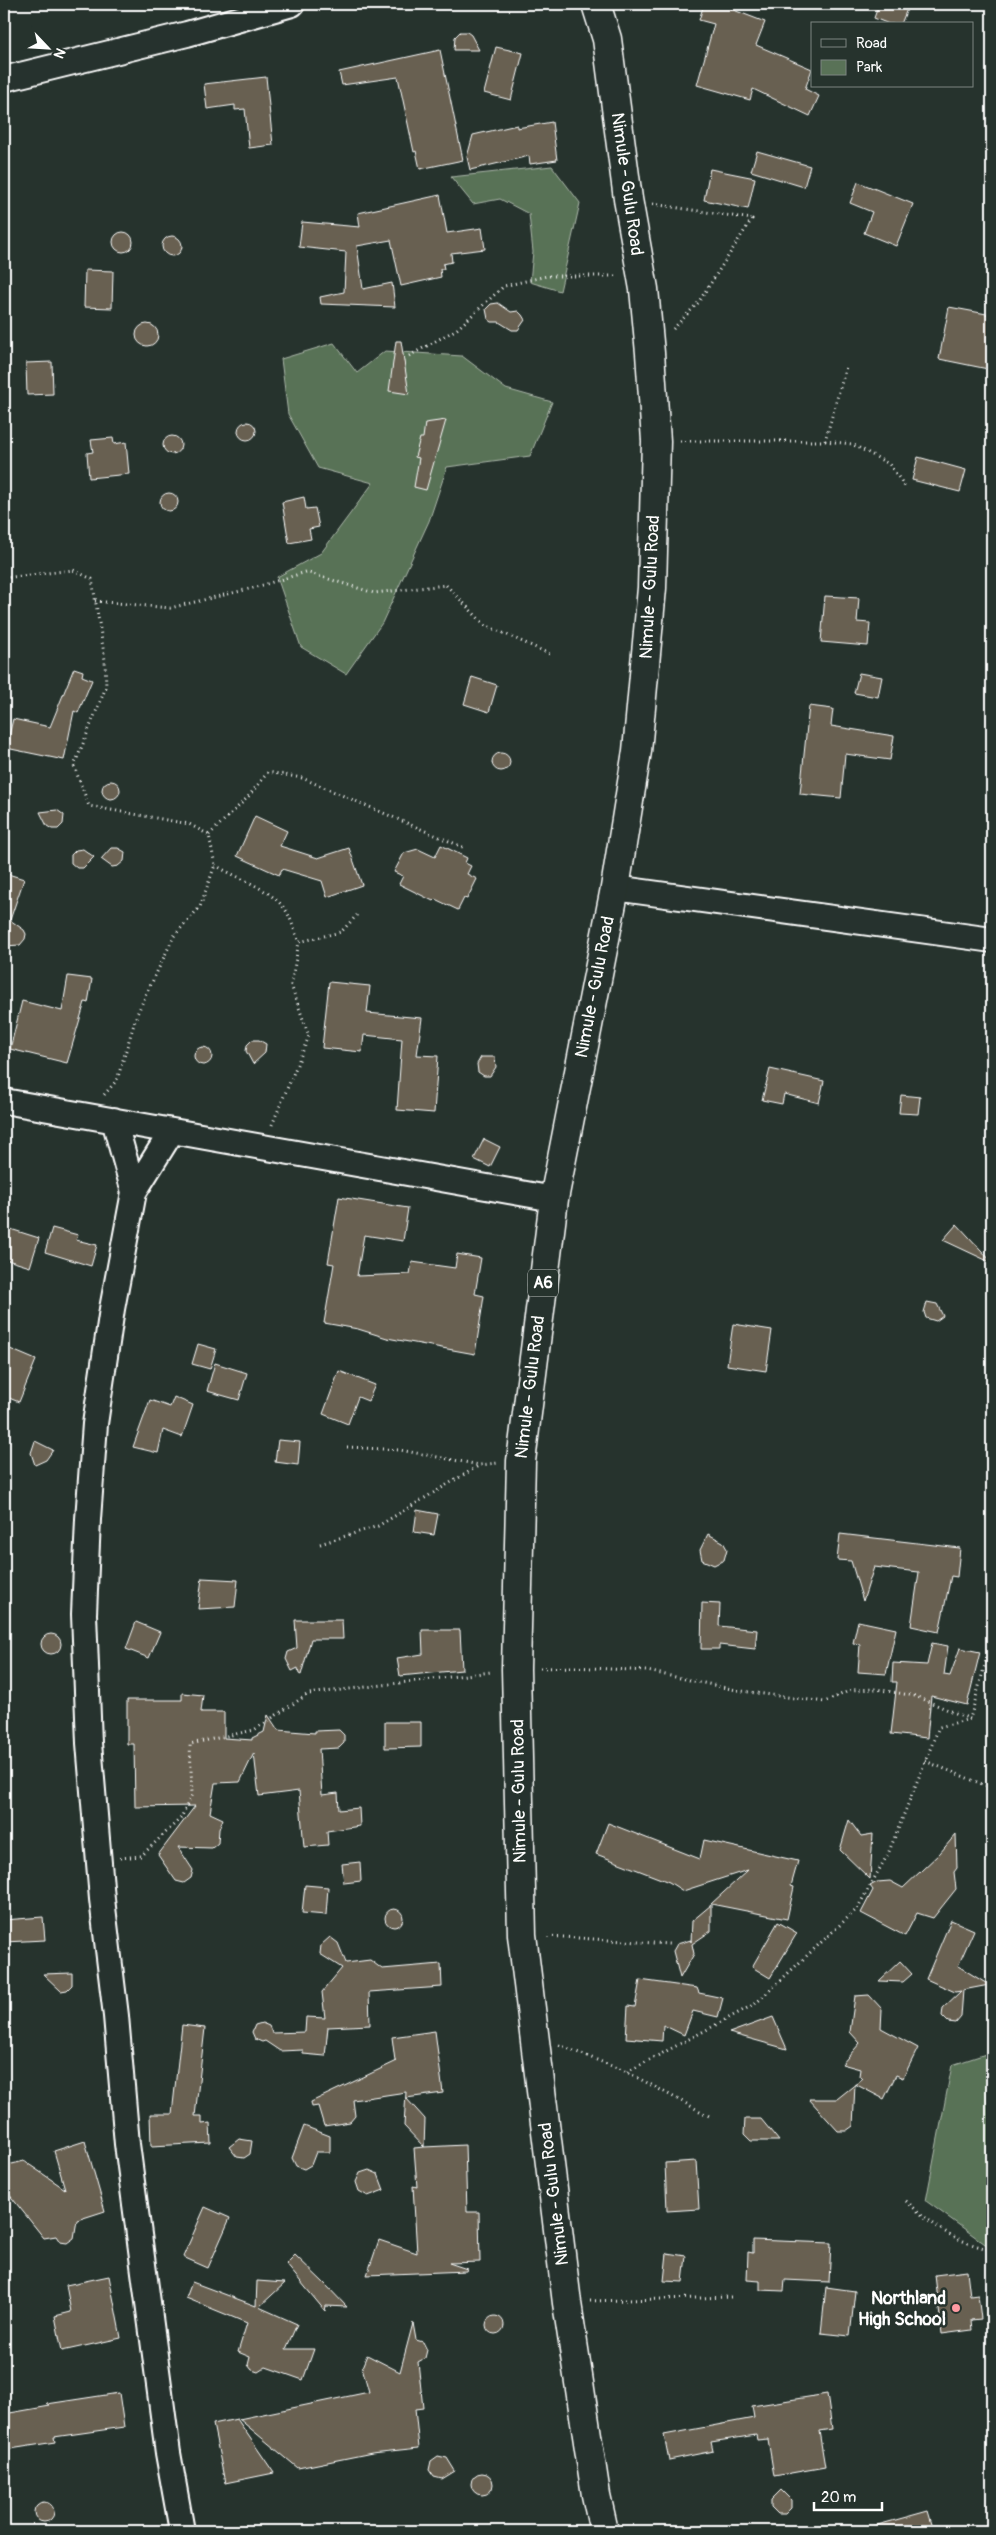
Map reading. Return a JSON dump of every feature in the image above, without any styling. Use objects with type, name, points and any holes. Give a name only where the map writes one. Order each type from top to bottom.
[{"type":"main road","name":"Nimule - Gulu Road","points":[[596,4],[607,39],[628,199],[644,289],[656,441],[652,588],[638,742],[615,888],[554,1199],[520,1461],[516,1669],[522,1934],[567,2303],[596,2494],[604,2531]]},
{"type":"main road","name":"Nimule - Gulu Road","points":[[607,39],[613,4]]},
{"type":"street","points":[[4,79],[187,34],[292,4]]},
{"type":"street","points":[[615,888],[992,940]]},
{"type":"street","points":[[4,1101],[88,1115],[263,1149],[554,1199]]},
{"type":"street","points":[[114,1120],[134,1192]]},
{"type":"street","points":[[172,1131],[134,1192],[112,1309],[95,1424],[84,1614],[90,1743],[102,1899],[116,2016],[127,2144],[168,2453],[182,2531]]},
{"type":"path","points":[[628,199],[752,219],[698,303],[650,354]]},
{"type":"path","points":[[410,356],[456,329],[504,286],[547,276],[597,274],[621,276],[644,289]]},
{"type":"path","points":[[825,441],[846,367]]},
{"type":"path","points":[[656,441],[825,441],[852,444],[889,464],[906,488]]},
{"type":"path","points":[[4,578],[73,570],[92,579],[105,660],[106,687],[74,766],[89,806],[189,824],[209,835],[215,865],[200,907],[174,936],[137,1014],[117,1080],[88,1115]]},
{"type":"path","points":[[95,601],[170,608],[254,588],[306,572],[374,593],[446,585],[485,625],[552,655]]},
{"type":"path","points":[[209,835],[248,797],[268,772],[302,778],[465,848]]},
{"type":"path","points":[[215,865],[240,880],[260,886],[287,912],[298,942],[291,985],[309,1036],[263,1149]]},
{"type":"path","points":[[298,942],[341,932],[357,914]]},
{"type":"path","points":[[348,1447],[400,1450],[480,1465],[520,1461]]},
{"type":"path","points":[[320,1544],[378,1526],[480,1465]]},
{"type":"path","points":[[627,2072],[755,2004],[857,1909],[888,1854],[939,1727],[970,1719],[992,1639]]},
{"type":"path","points":[[925,1761],[992,1788]]},
{"type":"path","points":[[522,1934],[669,1944]]},
{"type":"path","points":[[533,2035],[627,2072],[712,2117]]},
{"type":"path","points":[[906,2201],[934,2225],[964,2243],[992,2250]]},
{"type":"path","points":[[567,2303],[733,2296]]},
{"type":"green space","points":[[552,166],[580,203],[560,291],[530,282],[533,252],[529,214],[500,199],[473,204],[451,177]]},
{"type":"green space","points":[[334,343],[357,373],[385,351],[462,356],[506,389],[552,402],[530,456],[447,467],[429,521],[382,623],[346,674],[301,647],[277,577],[321,553],[373,483],[318,468],[288,414],[281,359]]},
{"type":"green space","points":[[992,2052],[992,2249],[926,2201],[952,2065]]},
{"type":"building","points":[[704,4],[733,4],[731,9],[765,22],[756,45],[811,69],[805,89],[819,96],[810,116],[753,89],[750,100],[697,85],[714,24],[699,20]]},
{"type":"building","points":[[879,4],[909,4],[902,22],[884,22],[874,18]]},
{"type":"building","points":[[460,32],[467,32],[471,35],[479,50],[454,50],[455,37]]},
{"type":"building","points":[[496,47],[523,53],[511,100],[484,93]]},
{"type":"building","points":[[440,50],[463,160],[420,169],[416,151],[414,152],[398,77],[342,85],[339,72]]},
{"type":"building","points":[[266,77],[273,145],[249,148],[245,109],[235,110],[235,105],[207,109],[204,84]]},
{"type":"building","points":[[552,122],[557,160],[530,164],[529,156],[470,170],[467,157],[473,135],[517,125],[517,128]]},
{"type":"building","points":[[757,151],[810,166],[804,187],[751,171]]},
{"type":"building","points":[[710,169],[755,178],[748,209],[704,200]]},
{"type":"building","points":[[858,182],[913,204],[896,246],[864,233],[872,212],[850,203]]},
{"type":"building","points":[[440,195],[447,233],[482,228],[485,249],[451,253],[452,262],[443,264],[444,269],[440,269],[441,277],[401,286],[391,240],[357,246],[363,289],[392,283],[395,307],[321,304],[320,297],[344,292],[346,252],[299,247],[302,222],[360,227],[358,213]]},
{"type":"building","points":[[123,232],[130,235],[133,242],[130,249],[123,252],[116,249],[113,242],[116,235]]},
{"type":"building","points":[[172,236],[179,239],[182,246],[179,253],[172,256],[165,253],[162,246],[165,239]]},
{"type":"building","points":[[85,270],[113,271],[112,308],[84,307]]},
{"type":"building","points":[[498,303],[511,312],[518,311],[522,315],[525,320],[518,330],[512,330],[499,322],[492,322],[488,319],[486,309],[491,304]]},
{"type":"building","points":[[949,307],[992,315],[992,347],[988,369],[939,359]]},
{"type":"building","points":[[147,324],[155,327],[158,335],[155,343],[147,346],[139,343],[136,335],[139,327]]},
{"type":"building","points":[[396,341],[401,341],[409,394],[389,391]]},
{"type":"building","points":[[52,362],[53,394],[27,395],[26,363]]},
{"type":"building","points":[[446,420],[426,490],[414,487],[419,458],[415,457],[420,438],[423,438],[425,423]]},
{"type":"building","points":[[243,422],[251,422],[256,427],[254,438],[243,440],[238,435],[238,427]]},
{"type":"building","points":[[168,436],[176,436],[181,441],[179,452],[168,454],[163,449],[163,441]]},
{"type":"building","points":[[113,438],[114,444],[126,442],[129,474],[89,478],[87,453],[93,452],[91,440]]},
{"type":"building","points":[[918,457],[966,470],[960,492],[912,480]]},
{"type":"building","points":[[165,493],[173,493],[178,498],[176,509],[165,511],[160,506],[160,498]]},
{"type":"building","points":[[304,497],[306,509],[315,508],[319,527],[309,529],[311,539],[289,543],[282,502]]},
{"type":"building","points":[[825,596],[859,598],[857,622],[870,623],[868,646],[821,642]]},
{"type":"building","points":[[74,668],[83,671],[82,676],[92,680],[78,713],[74,711],[64,760],[6,748],[13,719],[50,727]]},
{"type":"building","points":[[859,673],[882,677],[878,697],[854,693]]},
{"type":"building","points":[[472,677],[497,685],[489,712],[464,704]]},
{"type":"building","points":[[809,706],[833,709],[831,726],[894,736],[890,760],[845,754],[841,798],[800,794]]},
{"type":"building","points":[[497,753],[505,753],[510,758],[508,769],[497,771],[492,766],[492,758]]},
{"type":"building","points":[[107,781],[115,781],[120,786],[118,797],[107,799],[102,794],[102,786]]},
{"type":"building","points":[[57,810],[64,815],[63,824],[58,829],[52,829],[47,826],[40,812]]},
{"type":"building","points":[[255,816],[287,831],[280,846],[318,858],[349,848],[362,885],[327,897],[322,881],[282,869],[279,875],[237,856]]},
{"type":"building","points":[[441,845],[467,858],[465,863],[471,866],[467,874],[477,879],[467,899],[464,898],[458,910],[435,899],[433,901],[399,884],[403,876],[394,872],[404,853],[418,849],[435,857]]},
{"type":"building","points":[[111,848],[118,848],[125,852],[124,861],[118,866],[112,867],[101,859]]},
{"type":"building","points":[[83,849],[94,857],[83,868],[77,868],[71,863],[71,855],[76,850]]},
{"type":"building","points":[[8,874],[24,879],[10,920],[24,930],[26,934],[25,939],[20,945],[4,946],[4,885]]},
{"type":"building","points":[[68,976],[92,979],[88,1003],[85,1002],[67,1063],[10,1049],[22,1001],[62,1011]]},
{"type":"building","points":[[329,982],[370,986],[367,1013],[422,1018],[417,1055],[438,1056],[434,1113],[397,1110],[402,1039],[364,1035],[362,1052],[322,1048]]},
{"type":"building","points":[[252,1040],[259,1040],[266,1044],[265,1053],[253,1064],[246,1051],[247,1045]]},
{"type":"building","points":[[199,1047],[207,1047],[212,1052],[210,1063],[199,1065],[194,1060],[194,1052]]},
{"type":"building","points":[[481,1057],[495,1057],[496,1067],[490,1076],[484,1076],[478,1072],[477,1064]]},
{"type":"building","points":[[770,1069],[824,1081],[819,1103],[784,1094],[782,1104],[762,1100]]},
{"type":"building","points":[[901,1095],[920,1097],[918,1114],[899,1113]]},
{"type":"building","points":[[484,1139],[500,1147],[490,1167],[474,1159]]},
{"type":"building","points":[[339,1197],[408,1208],[403,1241],[364,1235],[357,1276],[410,1274],[412,1262],[455,1268],[457,1254],[481,1258],[475,1294],[484,1296],[475,1354],[387,1338],[358,1329],[324,1323],[334,1264],[328,1263]]},
{"type":"building","points":[[957,1224],[992,1262],[992,1263],[943,1240]]},
{"type":"building","points":[[4,1227],[39,1238],[30,1267],[4,1259]]},
{"type":"building","points":[[52,1228],[78,1235],[76,1240],[97,1245],[91,1266],[45,1252]]},
{"type":"building","points":[[927,1302],[937,1304],[943,1316],[936,1321],[926,1318],[924,1312]]},
{"type":"building","points":[[733,1324],[772,1330],[766,1371],[727,1365]]},
{"type":"building","points":[[198,1344],[216,1349],[210,1369],[192,1364]]},
{"type":"building","points":[[10,1349],[36,1360],[19,1402],[4,1396],[4,1365]]},
{"type":"building","points":[[215,1363],[247,1373],[239,1400],[207,1391]]},
{"type":"building","points":[[339,1371],[375,1385],[368,1401],[358,1397],[348,1424],[323,1414]]},
{"type":"building","points":[[174,1397],[193,1405],[182,1437],[163,1430],[158,1453],[133,1447],[150,1400],[170,1407]]},
{"type":"building","points":[[278,1440],[300,1442],[298,1465],[275,1462]]},
{"type":"building","points":[[35,1441],[53,1450],[46,1460],[35,1465],[31,1453]]},
{"type":"building","points":[[417,1510],[438,1514],[434,1535],[414,1532]]},
{"type":"building","points":[[708,1534],[723,1542],[727,1549],[724,1560],[714,1565],[702,1560],[700,1550]]},
{"type":"building","points":[[840,1534],[960,1548],[957,1577],[951,1576],[939,1632],[911,1626],[919,1572],[874,1567],[863,1601],[851,1561],[837,1560]]},
{"type":"building","points":[[202,1578],[238,1580],[235,1607],[198,1609]]},
{"type":"building","points":[[702,1603],[720,1604],[719,1626],[757,1630],[755,1649],[719,1645],[719,1649],[701,1649]]},
{"type":"building","points":[[295,1620],[342,1620],[343,1639],[311,1639],[301,1675],[298,1668],[292,1671],[286,1659],[288,1652],[297,1648]]},
{"type":"building","points":[[858,1621],[896,1629],[886,1674],[858,1672],[860,1644],[853,1643]]},
{"type":"building","points":[[136,1622],[160,1632],[149,1658],[126,1649]]},
{"type":"building","points":[[422,1630],[460,1630],[462,1670],[400,1676],[397,1658],[423,1654]]},
{"type":"building","points":[[51,1634],[58,1637],[61,1644],[58,1651],[51,1654],[44,1651],[41,1644],[44,1637]]},
{"type":"building","points":[[932,1643],[948,1646],[944,1675],[950,1676],[960,1648],[980,1652],[967,1705],[931,1696],[927,1738],[891,1734],[897,1682],[892,1682],[893,1663],[927,1665]]},
{"type":"building","points":[[182,1693],[203,1695],[201,1712],[224,1712],[224,1738],[252,1740],[252,1738],[264,1732],[268,1715],[278,1730],[315,1733],[315,1731],[339,1730],[344,1735],[344,1743],[339,1748],[319,1749],[322,1795],[338,1793],[339,1810],[359,1808],[360,1826],[327,1831],[328,1845],[304,1847],[299,1791],[259,1796],[254,1753],[240,1782],[215,1783],[210,1813],[223,1819],[219,1829],[218,1843],[212,1848],[178,1847],[193,1870],[191,1878],[184,1883],[176,1881],[158,1855],[195,1806],[135,1807],[134,1744],[127,1744],[127,1700],[182,1700]]},
{"type":"building","points":[[385,1722],[421,1722],[421,1747],[385,1748]]},
{"type":"building","points":[[849,1820],[861,1836],[873,1834],[870,1879],[840,1850]]},
{"type":"building","points":[[608,1823],[700,1859],[704,1840],[798,1861],[791,1886],[794,1887],[787,1919],[711,1904],[748,1870],[683,1891],[669,1882],[596,1854]]},
{"type":"building","points":[[956,1834],[957,1868],[954,1872],[956,1889],[933,1918],[917,1913],[905,1936],[861,1913],[873,1890],[870,1886],[877,1882],[890,1881],[903,1888],[940,1853]]},
{"type":"building","points":[[360,1862],[361,1881],[344,1883],[342,1864]]},
{"type":"building","points":[[305,1885],[328,1887],[326,1915],[302,1913]]},
{"type":"building","points":[[711,1905],[711,1931],[692,1944],[694,1954],[680,1978],[673,1951],[677,1944],[691,1940],[691,1942],[692,1921]]},
{"type":"building","points":[[390,1909],[398,1909],[403,1914],[401,1925],[390,1927],[385,1922],[385,1914]]},
{"type":"building","points":[[43,1917],[45,1940],[4,1942],[4,1920]]},
{"type":"building","points":[[951,1920],[974,1930],[958,1966],[989,1985],[963,1990],[961,2017],[956,2023],[948,2022],[942,2016],[943,2008],[961,1991],[955,1992],[926,1979]]},
{"type":"building","points":[[778,1922],[797,1933],[770,1978],[752,1967]]},
{"type":"building","points":[[330,1937],[338,1943],[346,1963],[370,1960],[382,1969],[441,1964],[442,1987],[369,1992],[370,2025],[328,2027],[325,2056],[303,2054],[303,2050],[280,2051],[265,2041],[262,2042],[255,2039],[252,2032],[255,2025],[262,2023],[269,2026],[272,2033],[305,2032],[306,2017],[325,2018],[322,1992],[342,1968],[320,1954],[321,1945]]},
{"type":"building","points":[[900,1961],[912,1974],[903,1982],[879,1981]]},
{"type":"building","points":[[72,1973],[72,1985],[67,1990],[61,1991],[43,1974]]},
{"type":"building","points":[[640,1980],[697,1988],[699,1993],[723,1998],[718,2017],[693,2011],[684,2035],[663,2025],[662,2041],[626,2038],[628,2006],[635,2007]]},
{"type":"building","points":[[869,1995],[882,2009],[881,2028],[918,2048],[903,2078],[896,2075],[884,2099],[855,2084],[862,2079],[859,2076],[860,2069],[842,2064],[860,2043],[850,2032],[855,1996]]},
{"type":"building","points":[[773,2017],[787,2049],[729,2033]]},
{"type":"building","points":[[182,2025],[205,2028],[195,2116],[202,2116],[202,2124],[210,2123],[211,2143],[151,2146],[150,2114],[172,2114]]},
{"type":"building","points":[[435,2031],[443,2093],[406,2098],[425,2119],[424,2147],[404,2126],[406,2092],[353,2100],[355,2116],[350,2122],[324,2126],[318,2106],[312,2107],[311,2102],[397,2061],[395,2061],[392,2037]]},
{"type":"building","points":[[855,2085],[853,2126],[846,2131],[838,2131],[809,2099],[837,2099]]},
{"type":"building","points":[[745,2119],[761,2119],[779,2141],[751,2141],[744,2134]]},
{"type":"building","points":[[304,2126],[330,2136],[330,2152],[316,2152],[311,2165],[304,2169],[296,2166],[292,2158]]},
{"type":"building","points":[[239,2139],[252,2141],[250,2154],[244,2158],[237,2157],[229,2147]]},
{"type":"building","points":[[85,2141],[105,2211],[77,2220],[74,2238],[67,2243],[60,2242],[56,2236],[44,2238],[4,2188],[4,2166],[24,2161],[65,2189],[54,2151]]},
{"type":"building","points":[[465,2145],[467,2212],[479,2212],[480,2262],[449,2263],[467,2269],[466,2271],[367,2275],[379,2240],[417,2253],[413,2186],[417,2187],[414,2148]]},
{"type":"building","points":[[696,2161],[699,2209],[667,2211],[665,2163]]},
{"type":"building","points":[[369,2170],[378,2174],[384,2190],[368,2196],[359,2191],[356,2182],[360,2173]]},
{"type":"building","points":[[205,2207],[230,2218],[208,2268],[183,2257]]},
{"type":"building","points":[[753,2240],[831,2243],[829,2282],[785,2280],[784,2291],[760,2290],[760,2281],[747,2280],[748,2252],[753,2253]]},
{"type":"building","points":[[667,2253],[686,2256],[683,2282],[664,2281]]},
{"type":"building","points":[[295,2255],[347,2307],[326,2306],[325,2311],[286,2264]]},
{"type":"building","points":[[967,2271],[970,2296],[978,2295],[981,2319],[971,2320],[972,2330],[942,2334],[935,2275]]},
{"type":"building","points":[[109,2276],[121,2338],[62,2351],[55,2316],[71,2312],[66,2285]]},
{"type":"building","points":[[257,2281],[285,2283],[259,2307],[297,2324],[286,2349],[314,2349],[303,2380],[266,2367],[258,2372],[252,2370],[248,2365],[250,2357],[238,2352],[247,2323],[186,2298],[192,2282],[256,2306]]},
{"type":"building","points":[[826,2287],[855,2291],[850,2336],[821,2333]]},
{"type":"building","points":[[495,2316],[501,2319],[504,2325],[501,2331],[495,2334],[489,2331],[486,2325],[489,2319]]},
{"type":"building","points":[[413,2323],[416,2340],[423,2342],[427,2350],[425,2358],[418,2362],[423,2408],[415,2409],[419,2448],[372,2453],[298,2468],[239,2419],[369,2392],[362,2367],[367,2355],[400,2372]]},
{"type":"building","points":[[119,2393],[124,2427],[54,2437],[55,2442],[4,2450],[4,2414],[50,2406],[47,2404]]},
{"type":"building","points":[[827,2394],[832,2429],[819,2431],[825,2467],[774,2476],[768,2439],[757,2440],[756,2435],[711,2442],[713,2451],[669,2460],[664,2435],[754,2418],[752,2406]]},
{"type":"building","points":[[237,2419],[274,2473],[225,2483],[213,2424]]},
{"type":"building","points":[[438,2456],[447,2458],[455,2471],[442,2479],[434,2477],[429,2470],[431,2461]]},
{"type":"building","points":[[482,2473],[490,2476],[493,2484],[490,2492],[482,2495],[474,2492],[471,2484],[474,2476]]},
{"type":"building","points":[[781,2490],[791,2500],[791,2508],[785,2514],[777,2514],[771,2508],[771,2500]]},
{"type":"building","points":[[44,2502],[51,2505],[54,2512],[51,2519],[44,2522],[37,2519],[34,2512],[37,2505]]},
{"type":"building","points":[[928,2511],[934,2531],[874,2531],[874,2526]]},
{"type":"place","name":"Northland High School","points":[[956,2308]]}]
